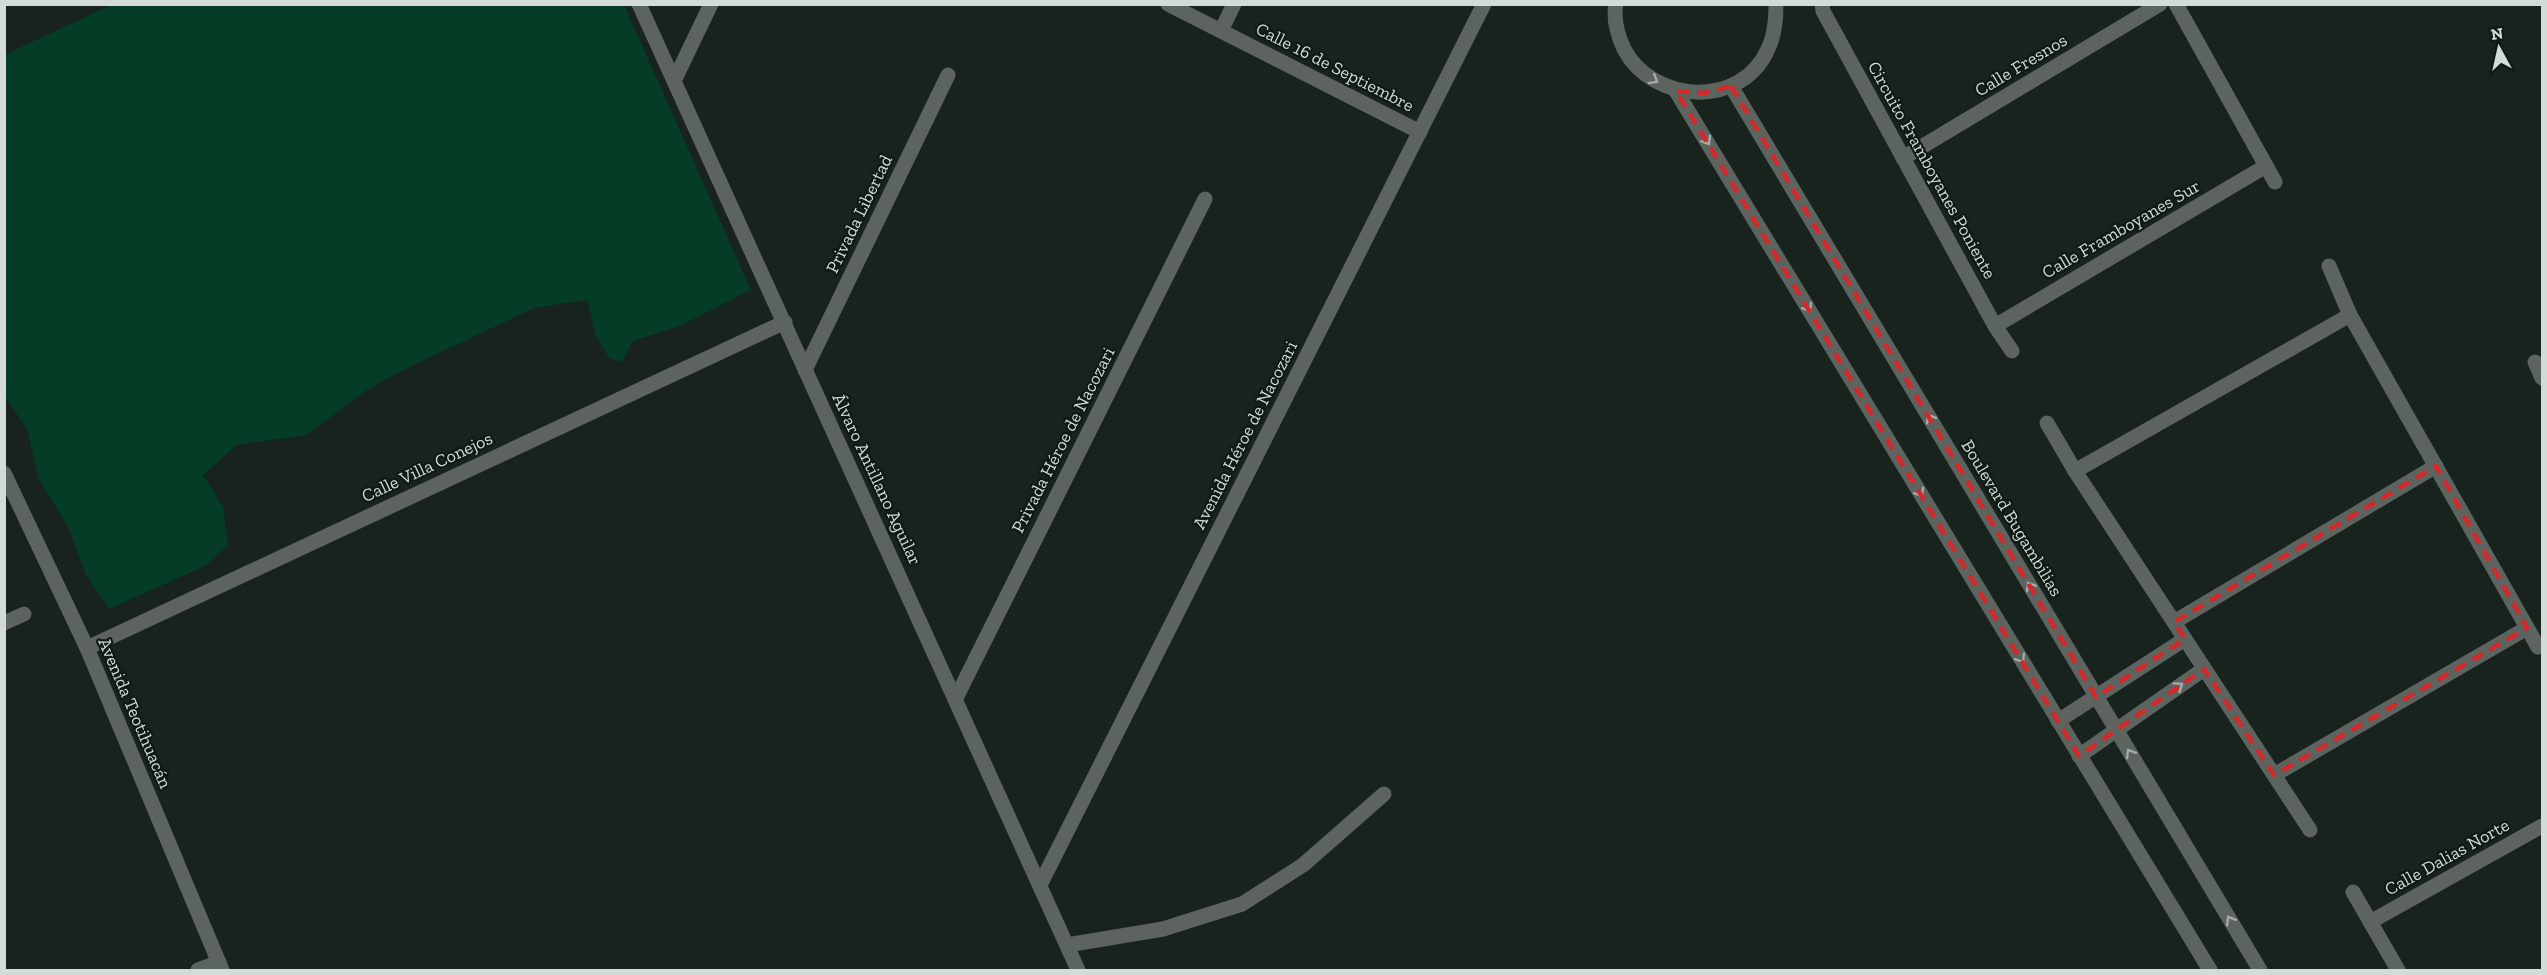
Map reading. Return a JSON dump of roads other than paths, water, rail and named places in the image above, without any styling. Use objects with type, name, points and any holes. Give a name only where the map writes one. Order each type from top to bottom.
[{"type":"street","name":"Álvaro Antillano Aguilar","points":[[639,4],[1041,883],[1078,970]]},
{"type":"street","points":[[674,81],[711,4]]},
{"type":"street","name":"Calle 16 de Septiembre","points":[[1168,4],[1420,132]]},
{"type":"street","points":[[1221,32],[1234,4]]},
{"type":"street","name":"Avenida Héroe de Nacozari","points":[[1041,883],[1484,4]]},
{"type":"street","points":[[1616,4],[1618,36],[1630,61],[1651,80],[1676,91],[1704,93],[1731,86],[1752,71],[1768,51],[1776,26],[1776,4]]},
{"type":"street","name":"Circuito Framboyanes Poniente","points":[[1822,4],[1823,11],[1903,158],[1995,326],[2012,351]]},
{"type":"street","name":"Calle Fresnos","points":[[1903,158],[2160,4]]},
{"type":"street","points":[[2176,4],[2275,182]]},
{"type":"street","name":"Privada Libertad","points":[[805,370],[948,75]]},
{"type":"street","name":"Boulevard Bugambilias","points":[[1731,86],[2260,970]]},
{"type":"street","points":[[1676,91],[2210,970]]},
{"type":"street","name":"Calle Framboyanes Sur","points":[[1995,326],[2266,166]]},
{"type":"street","name":"Privada Héroe de Nacozari","points":[[956,698],[1205,199]]},
{"type":"street","points":[[2329,266],[2350,315],[2538,646]]},
{"type":"street","points":[[2075,471],[2350,315]]},
{"type":"street","name":"Calle Villa Conejos","points":[[87,648],[785,322]]},
{"type":"street","points":[[2535,363],[2542,378]]},
{"type":"street","points":[[2047,423],[2075,471],[2310,830]]},
{"type":"street","points":[[2174,622],[2436,466]]},
{"type":"street","name":"Avenida Teotihuacán","points":[[4,474],[87,648],[220,966]]},
{"type":"street","points":[[4,623],[24,614]]},
{"type":"street","points":[[2274,775],[2527,628]]},
{"type":"street","points":[[2058,721],[2185,639]]},
{"type":"street","points":[[2079,756],[2204,669]]},
{"type":"street","points":[[1068,945],[1163,929],[1242,904],[1303,865],[1384,794]]},
{"type":"street","name":"Calle Dalias Norte","points":[[2370,922],[2542,826]]},
{"type":"street","points":[[2353,892],[2398,970]]},
{"type":"street","points":[[198,970],[220,966]]}]
